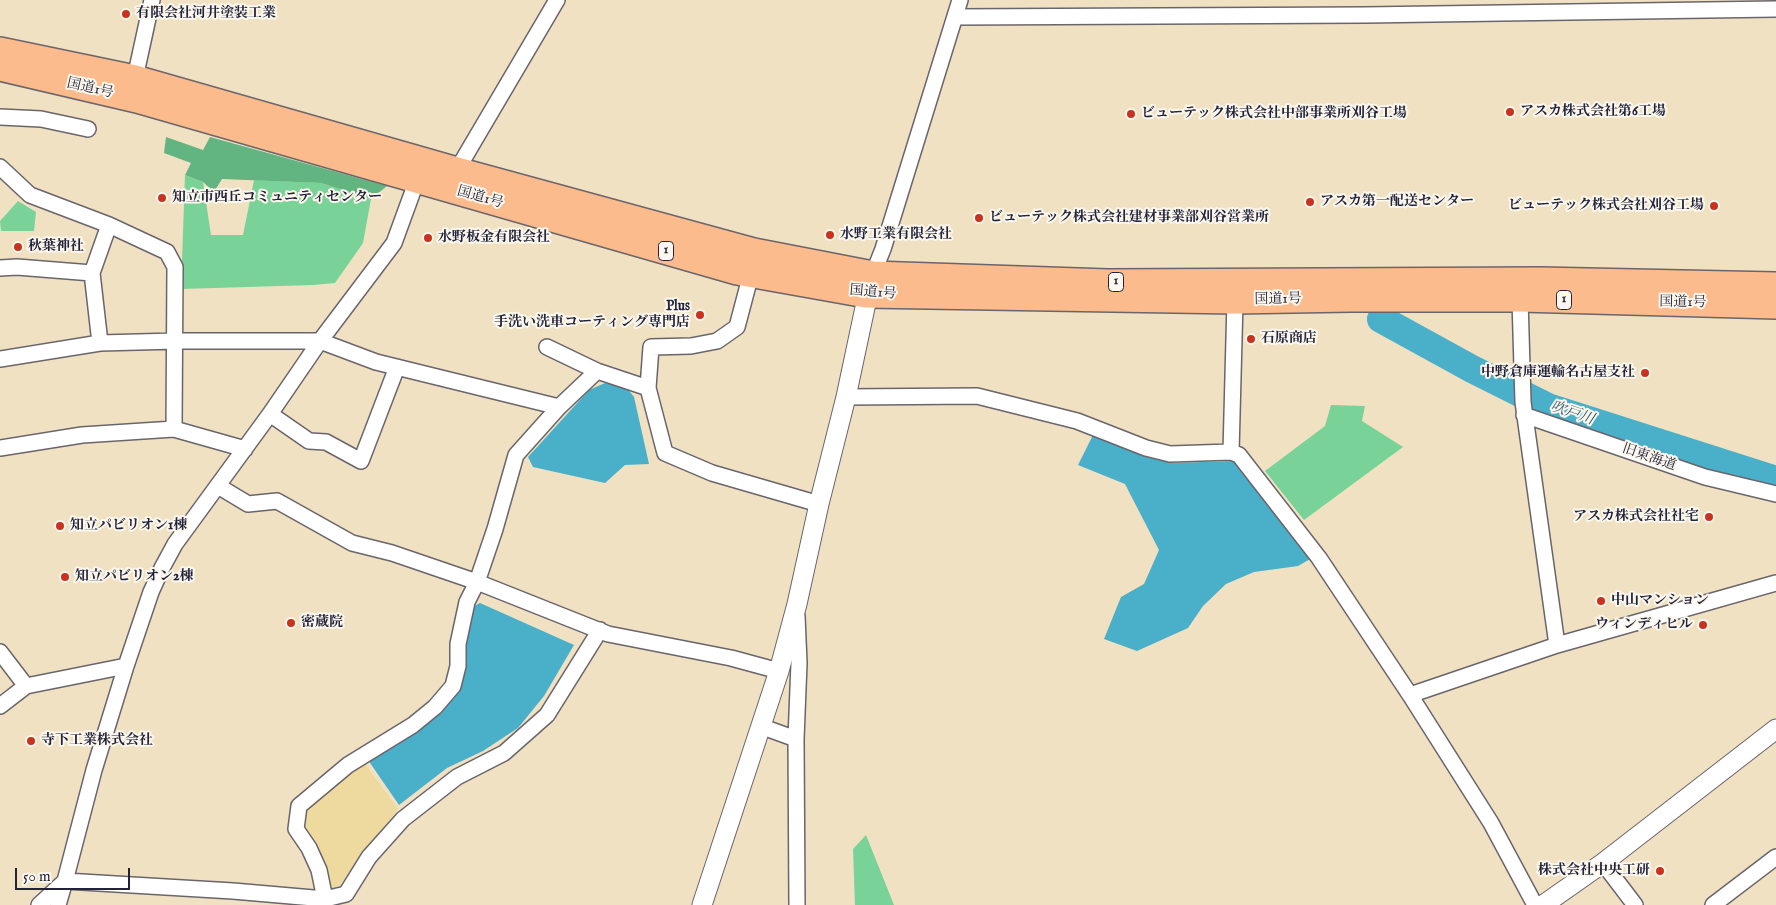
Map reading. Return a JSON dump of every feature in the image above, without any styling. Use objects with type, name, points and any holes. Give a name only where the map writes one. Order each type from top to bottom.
[{"type":"highway","name":"国道1号","points":[[0,50],[135,78],[457,170],[754,250],[870,284],[1541,280],[1776,285]]},
{"type":"highway","name":"国道1号","points":[[0,68],[137,100],[751,274],[870,284],[1235,301],[1520,299],[1776,306]]},
{"type":"street","points":[[135,78],[152,0]]},
{"type":"street","points":[[457,170],[557,0]]},
{"type":"street","points":[[702,905],[779,671],[797,604],[819,504],[846,397],[870,284],[883,248],[960,0]]},
{"type":"street","points":[[955,17],[1365,7],[1776,9]]},
{"type":"street","points":[[0,117],[41,120],[88,129]]},
{"type":"street","points":[[2,172],[30,194],[110,225],[167,252],[175,267],[174,430]]},
{"type":"street","points":[[58,905],[94,770],[126,666],[151,592],[162,568],[176,544],[245,450],[320,341],[394,243],[417,180]]},
{"type":"street","points":[[100,343],[92,273],[110,225]]},
{"type":"street","points":[[0,268],[17,267],[92,273]]},
{"type":"street","points":[[751,274],[737,327],[717,341],[691,346],[651,346],[648,388],[665,453],[712,473],[819,504]]},
{"type":"street","points":[[1520,299],[1521,387],[1558,645]]},
{"type":"street","points":[[1231,452],[1235,301]]},
{"type":"street","points":[[0,360],[100,343],[320,341],[376,362],[558,407]]},
{"type":"street","points":[[547,347],[596,372],[648,388]]},
{"type":"street","points":[[270,414],[308,440],[326,442],[361,461],[397,367]]},
{"type":"street","points":[[325,899],[319,870],[309,848],[296,829],[298,806],[348,765],[412,725],[435,707],[453,686],[458,666],[458,644],[467,602],[477,582],[495,529],[516,455],[558,407],[596,372]]},
{"type":"street","points":[[846,397],[976,396],[1077,421],[1146,448],[1170,454],[1231,452],[1239,455],[1319,558],[1410,695],[1491,823],[1535,905]]},
{"type":"street","name":"旧東海道","points":[[1524,408],[1705,477],[1776,494]]},
{"type":"street","points":[[0,448],[82,435],[174,430],[245,450]]},
{"type":"street","points":[[218,486],[248,504],[277,501],[352,543],[392,553],[477,582],[608,634],[731,658],[779,671]]},
{"type":"street","points":[[1410,695],[1558,645],[1776,583]]},
{"type":"street","points":[[796,905],[796,739],[799,663],[797,604]]},
{"type":"street","points":[[39,905],[65,882],[232,891],[325,899],[346,894],[369,858],[404,819],[457,777],[504,753],[547,714],[600,630]]},
{"type":"street","points":[[0,652],[26,686]]},
{"type":"street","points":[[0,706],[26,686],[126,666]]},
{"type":"street","points":[[760,726],[796,739]]},
{"type":"street","points":[[1543,905],[1776,729]]},
{"type":"street","points":[[1713,905],[1776,857]]},
{"type":"street","points":[[1602,862],[1635,905]]},
{"type":"green space","points":[[166,137],[203,150],[210,137],[387,186],[371,199],[321,183],[222,179],[214,192],[203,182],[185,175],[191,163],[164,153]]},
{"type":"green space","points":[[185,175],[203,182],[211,235],[243,235],[254,180],[321,183],[371,199],[363,243],[335,283],[181,289]]},
{"type":"green space","points":[[18,201],[36,212],[34,231],[1,231],[0,221]]},
{"type":"green space","points":[[1331,405],[1365,406],[1362,421],[1403,447],[1304,520],[1265,471],[1325,426]]},
{"type":"green space","points":[[866,835],[894,905],[855,905],[853,849]]},
{"type":"sand","points":[[363,761],[398,809],[340,885],[329,889],[301,826],[303,808]]},
{"type":"water","points":[[605,383],[627,388],[634,397],[649,464],[625,465],[605,483],[533,467],[528,457],[589,390]]},
{"type":"water","points":[[1094,433],[1171,463],[1236,461],[1312,558],[1298,566],[1254,572],[1226,584],[1203,606],[1188,628],[1137,651],[1104,639],[1121,597],[1144,584],[1159,550],[1125,484],[1078,465]]},
{"type":"water","points":[[480,603],[574,645],[544,696],[518,728],[483,751],[447,768],[399,805],[368,760],[438,714],[453,697],[461,681],[463,612]]},
{"type":"waterway","name":"吹戸川","points":[[1381,319],[1472,369],[1548,407],[1776,480]]},
{"type":"place","name":"有限会社河井塗装工業","points":[[126,14]]},
{"type":"place","name":"アスカ株式会社第6工場","points":[[1510,112]]},
{"type":"place","name":"ビューテック株式会社中部事業所刈谷工場","points":[[1131,114]]},
{"type":"place","name":"知立市西丘コミュニティセンター","points":[[162,198]]},
{"type":"place","name":"アスカ第一配送センター","points":[[1310,202]]},
{"type":"place","name":"ビューテック株式会社刈谷工場","points":[[1714,206]]},
{"type":"place","name":"ビューテック株式会社建材事業部刈谷営業所","points":[[979,218]]},
{"type":"place","name":"水野工業有限会社","points":[[830,235]]},
{"type":"place","name":"水野板金有限会社","points":[[428,238]]},
{"type":"place","name":"秋葉神社","points":[[18,247]]},
{"type":"place","name":"Plus 手洗い洗車コーティング専門店","points":[[700,315]]},
{"type":"place","name":"石原商店","points":[[1251,339]]},
{"type":"place","name":"中野倉庫運輸名古屋支社","points":[[1645,373]]},
{"type":"place","name":"アスカ株式会社社宅","points":[[1709,517]]},
{"type":"place","name":"知立パビリオン1棟","points":[[60,526]]},
{"type":"place","name":"知立パビリオン2棟","points":[[65,577]]},
{"type":"place","name":"中山マンション","points":[[1601,601]]},
{"type":"place","name":"密蔵院","points":[[291,623]]},
{"type":"place","name":"ウィンディヒル","points":[[1703,625]]},
{"type":"place","name":"寺下工業株式会社","points":[[31,741]]},
{"type":"place","name":"株式会社中央工研","points":[[1660,871]]}]
